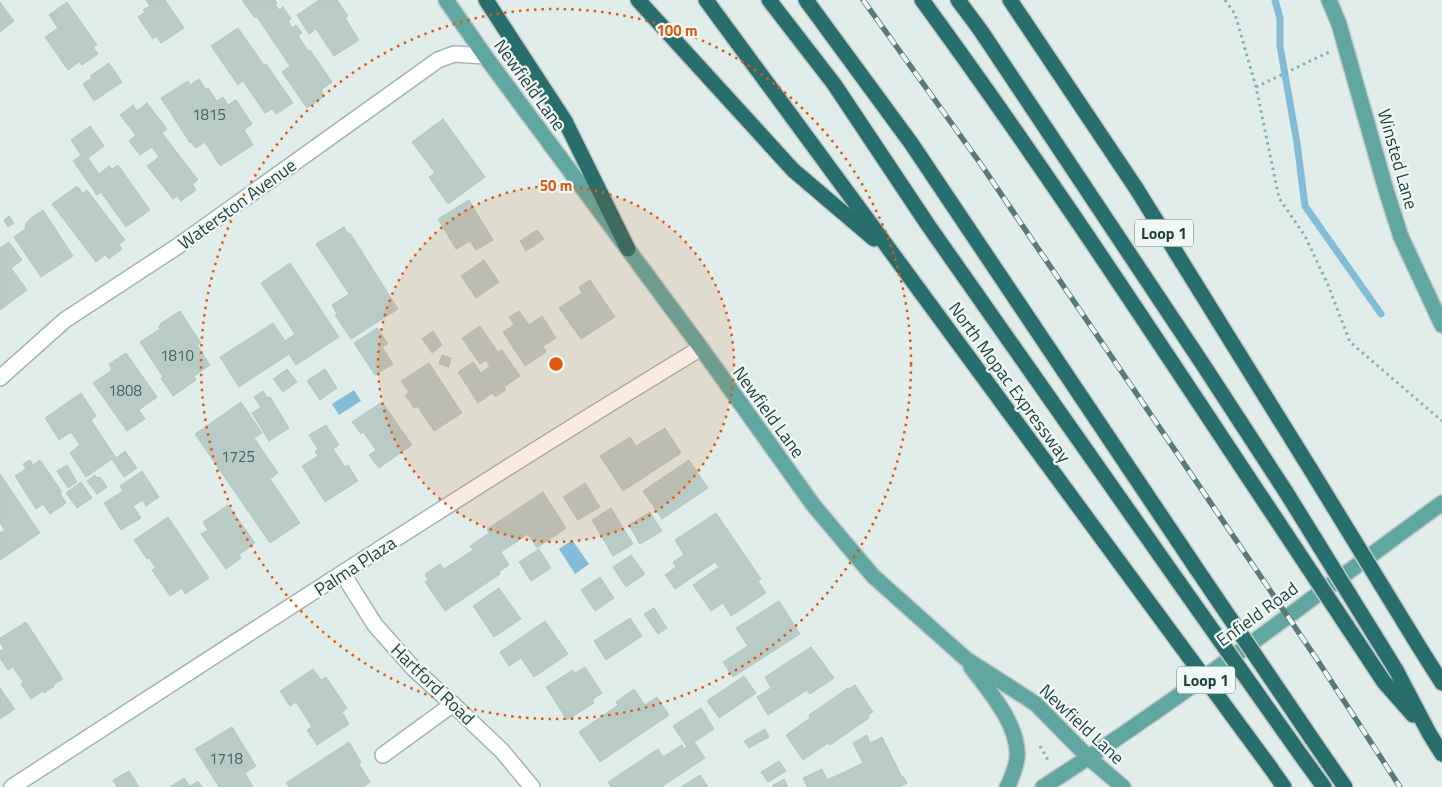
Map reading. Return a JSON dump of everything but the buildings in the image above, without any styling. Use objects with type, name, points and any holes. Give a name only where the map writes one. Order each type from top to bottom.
[{"type":"highway","points":[[486,0],[565,121],[628,249]]},
{"type":"highway","points":[[638,0],[793,170],[895,257]]},
{"type":"highway","name":"North Mopac Expressway","points":[[706,0],[1284,787]]},
{"type":"highway","points":[[769,0],[834,84],[928,225],[1324,787]]},
{"type":"highway","points":[[806,0],[911,143],[1345,787]]},
{"type":"highway","points":[[922,0],[978,77],[1078,222],[1384,682],[1429,734]]},
{"type":"highway","points":[[958,0],[1008,72],[1286,492],[1396,670],[1429,734],[1442,754]]},
{"type":"highway","name":"Loop 1","points":[[1010,0],[1136,188],[1442,683]]},
{"type":"main road","name":"Newfield Lane","points":[[446,0],[485,56],[701,348],[814,506],[873,576],[966,659],[1036,704],[1089,758],[1123,787]]},
{"type":"main road","name":"Winsted Lane","points":[[1329,0],[1339,24],[1386,190],[1402,237],[1442,325]]},
{"type":"main road","name":"Enfield Road","points":[[1043,787],[1164,706],[1442,502]]},
{"type":"main road","points":[[966,659],[1000,707],[1015,734],[1017,758],[1010,784],[1007,787]]},
{"type":"street","name":"Waterston Avenue","points":[[0,378],[65,320],[178,246],[438,60],[454,54],[485,56]]},
{"type":"street","name":"Palma Plaza","points":[[12,787],[638,385],[701,348]]},
{"type":"street","name":"Hartford Road","points":[[343,574],[375,625],[414,669],[502,750],[532,787]]},
{"type":"street","points":[[383,755],[453,704]]},
{"type":"path","points":[[1225,0],[1235,14],[1256,87],[1279,198],[1305,236],[1328,285],[1350,342],[1442,421]]},
{"type":"path","points":[[1256,87],[1345,44]]},
{"type":"path","points":[[1040,746],[1048,760]]},
{"type":"water","points":[[354,390],[361,401],[339,415],[332,404]]},
{"type":"water","points":[[572,540],[589,564],[575,574],[559,549]]},
{"type":"waterway","points":[[1275,0],[1280,18],[1280,46],[1297,143],[1305,206],[1381,314]]},
{"type":"railway","points":[[863,0],[980,163],[1318,661],[1400,787]]}]
